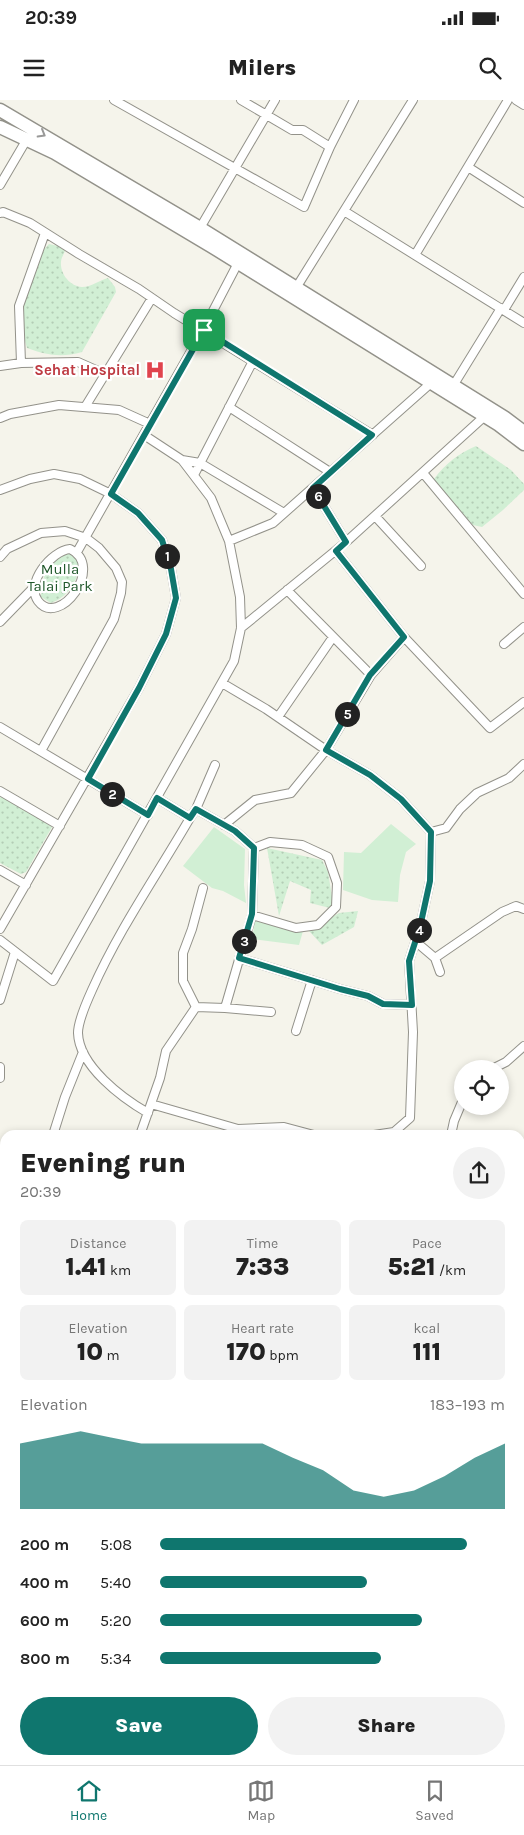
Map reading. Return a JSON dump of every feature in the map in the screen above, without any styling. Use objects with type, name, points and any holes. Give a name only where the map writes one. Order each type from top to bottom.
[{"type":"highway","points":[[0,110],[200,228],[240,260],[296,288],[453,386],[524,444]]},
{"type":"highway","points":[[3,131],[27,139],[55,153],[240,260],[431,384],[524,432]]},
{"type":"street","points":[[114,100],[304,207],[330,147],[354,100]]},
{"type":"street","points":[[242,100],[292,130],[303,130],[330,147]]},
{"type":"street","points":[[200,228],[275,100]]},
{"type":"street","points":[[296,288],[413,100]]},
{"type":"street","points":[[415,255],[508,100]]},
{"type":"street","points":[[516,100],[524,105]]},
{"type":"street","points":[[0,186],[27,139]]},
{"type":"street","points":[[468,167],[524,202]]},
{"type":"street","points":[[344,211],[524,323]]},
{"type":"street","points":[[0,213],[3,212],[30,223],[372,435]]},
{"type":"street","points":[[21,363],[20,306],[45,233]]},
{"type":"street","points":[[78,552],[204,330],[240,260]]},
{"type":"street","points":[[453,386],[524,277]]},
{"type":"street","points":[[85,407],[152,298]]},
{"type":"street","points":[[194,475],[253,361]]},
{"type":"street","points":[[0,366],[21,363],[78,362],[105,374]]},
{"type":"street","points":[[229,541],[273,522],[431,384]]},
{"type":"street","points":[[0,418],[10,414],[59,405],[119,410],[150,424]]},
{"type":"street","points":[[230,407],[330,472]]},
{"type":"street","points":[[241,628],[336,551],[488,413]]},
{"type":"street","points":[[0,940],[53,981],[234,662],[241,628],[240,597],[229,541],[212,498],[182,460],[144,435]]},
{"type":"street","points":[[182,460],[200,463],[284,513]]},
{"type":"street","points":[[423,473],[524,594]]},
{"type":"street","points":[[0,490],[30,479],[54,474],[80,479],[111,494],[138,513],[162,540],[171,569],[176,598],[166,634],[139,688],[0,929]]},
{"type":"street","points":[[313,488],[346,542]]},
{"type":"street","points":[[375,516],[421,566]]},
{"type":"street","points":[[0,558],[7,549],[42,533],[66,530],[86,538],[99,548],[116,568],[122,582],[121,594],[114,619],[42,751]]},
{"type":"street","points":[[0,622],[35,586],[41,571],[52,557],[63,550],[70,549],[78,552],[83,559],[83,572],[80,583],[74,596],[66,603],[53,609],[42,606],[36,597],[35,586]]},
{"type":"street","points":[[336,551],[404,637],[490,728],[524,702]]},
{"type":"street","points":[[287,590],[370,675]]},
{"type":"street","points":[[504,644],[524,627]]},
{"type":"street","points":[[278,717],[333,637]]},
{"type":"street","points":[[224,825],[255,800],[291,793],[326,750],[370,675],[404,637]]},
{"type":"street","points":[[222,683],[278,717],[326,750],[370,775],[401,799],[431,832],[430,881],[409,961],[413,1032],[410,1118],[396,1130]]},
{"type":"street","points":[[0,727],[148,815]]},
{"type":"street","points":[[431,832],[446,828],[460,809],[477,792],[509,778],[524,764]]},
{"type":"street","points":[[148,1113],[105,1082],[82,1052],[78,1032],[86,1003],[107,955],[196,809],[215,765]]},
{"type":"street","points":[[0,791],[60,826]]},
{"type":"street","points":[[157,798],[190,818]]},
{"type":"street","points":[[196,809],[235,831],[254,848],[252,914],[225,1008]]},
{"type":"street","points":[[252,914],[271,922],[296,928],[318,925],[336,907],[337,882],[328,857],[302,844],[270,842],[254,848]]},
{"type":"street","points":[[0,870],[26,885]]},
{"type":"street","points":[[196,1007],[183,981],[183,954],[203,888]]},
{"type":"street","points":[[435,958],[502,912],[516,906],[524,909]]},
{"type":"street","points":[[415,941],[435,958],[440,972]]},
{"type":"street","points":[[0,1000],[15,952]]},
{"type":"street","points":[[239,958],[368,996],[383,1004],[412,1005]]},
{"type":"street","points":[[296,1031],[312,980]]},
{"type":"street","points":[[196,1007],[271,1012]]},
{"type":"street","points":[[142,1130],[166,1052],[196,1007]]},
{"type":"street","points":[[508,1060],[524,1046]]},
{"type":"street","points":[[54,1130],[64,1097],[82,1052]]},
{"type":"street","points":[[0,1067],[0,1078]]},
{"type":"street","points":[[151,1104],[238,1129],[284,1127],[295,1130]]},
{"type":"street","points":[[452,1130],[457,1115]]},
{"type":"green space","points":[[49,244],[58,246],[65,251],[61,266],[64,275],[70,282],[85,287],[108,278],[115,287],[116,292],[82,352],[54,355],[27,348],[22,331],[22,306],[35,266],[44,249]]},
{"type":"green space","points":[[476,446],[511,470],[524,484],[524,490],[482,527],[473,525],[440,491],[434,479],[453,459]]},
{"type":"green space","name":"Mulla Talai Park","points":[[67,552],[76,553],[78,561],[77,576],[70,589],[58,600],[51,603],[41,597],[43,582],[50,565]]},
{"type":"green space","points":[[2,795],[52,827],[26,872],[21,874],[0,863],[0,798]]},
{"type":"green space","points":[[391,824],[416,844],[406,852],[400,875],[398,902],[372,900],[343,890],[344,852],[361,853]]},
{"type":"green space","points":[[214,827],[245,849],[244,885],[246,903],[223,891],[212,888],[183,866]]},
{"type":"green space","points":[[267,848],[322,860],[328,872],[334,909],[310,903],[311,890],[290,881],[279,916]]},
{"type":"green space","points":[[358,911],[354,927],[322,945],[309,931],[339,913]]},
{"type":"green space","points":[[255,921],[303,931],[299,945],[252,939]]},
{"type":"place","name":"Sehat Hospital","points":[[155,370]]},
{"type":"route","points":[[204,330],[372,435],[313,488],[346,542],[336,551],[404,637],[370,675],[326,750],[370,775],[401,799],[431,832],[430,881],[420,927],[409,961],[412,1005],[383,1004],[368,996],[239,958],[252,914],[254,848],[235,831],[196,809],[190,818],[157,798],[148,815],[88,779],[139,688],[166,634],[176,598],[171,569],[162,540],[138,513],[111,494],[204,330]]}]
